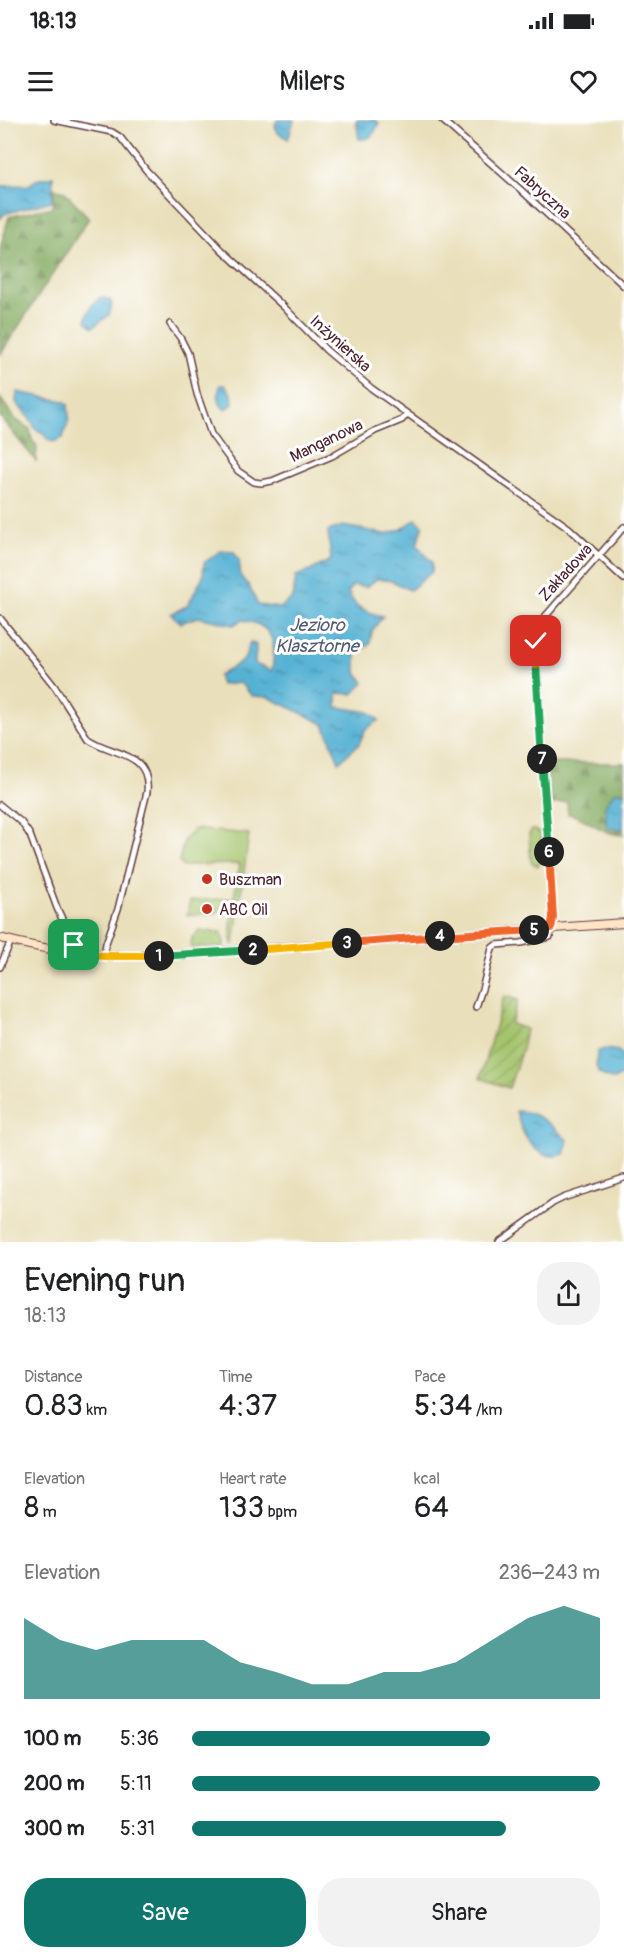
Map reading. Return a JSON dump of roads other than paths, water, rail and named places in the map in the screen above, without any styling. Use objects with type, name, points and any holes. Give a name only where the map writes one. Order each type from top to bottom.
[{"type":"main road","points":[[0,938],[74,953],[104,956],[161,956],[624,923]]},
{"type":"street","name":"Inżynierska","points":[[54,120],[112,132],[120,137],[146,170],[222,250],[284,307],[326,351],[371,388],[569,528],[624,579]]},
{"type":"street","name":"Fabryczna","points":[[442,120],[624,286]]},
{"type":"street","name":"Manganowa","points":[[170,324],[188,353],[200,403],[211,434],[238,471],[254,482],[272,481],[332,456],[375,431],[402,420],[407,414]]},
{"type":"street","name":"Zakładowa","points":[[551,928],[553,918],[536,641],[543,619],[624,527]]},
{"type":"street","points":[[0,618],[55,687],[88,740],[131,756],[144,770],[147,792],[104,956]]},
{"type":"street","points":[[0,805],[21,822],[30,835],[57,908],[74,945],[74,953]]},
{"type":"street","points":[[476,1008],[494,947],[550,937],[551,928]]},
{"type":"street","points":[[0,967],[11,941]]},
{"type":"street","points":[[499,1242],[553,1203],[624,1178]]},
{"type":"water","points":[[277,120],[294,120],[288,139],[277,132],[275,125]]},
{"type":"water","points":[[356,120],[375,120],[379,123],[372,136],[359,139]]},
{"type":"water","points":[[53,176],[52,201],[4,214],[0,219],[0,186],[29,185],[36,180]]},
{"type":"water","points":[[102,297],[110,300],[112,304],[109,315],[93,327],[86,321],[87,314],[93,304]]},
{"type":"water","points":[[220,385],[225,385],[232,395],[233,404],[228,408],[224,409],[219,401]]},
{"type":"water","points":[[17,392],[64,401],[68,404],[69,419],[63,438],[53,442],[48,440],[42,432],[36,430],[16,402]]},
{"type":"water","name":"Jezioro Klasztorne","points":[[416,519],[423,526],[417,545],[432,562],[432,572],[410,590],[392,581],[377,579],[366,587],[353,585],[348,592],[362,609],[383,616],[372,631],[370,643],[356,655],[356,671],[364,683],[353,694],[337,693],[337,707],[369,712],[379,720],[365,730],[359,744],[339,762],[324,724],[268,697],[252,696],[240,683],[221,685],[218,676],[244,660],[250,642],[256,645],[255,664],[272,671],[273,646],[266,630],[257,624],[242,620],[233,625],[198,617],[181,623],[171,614],[188,605],[203,576],[204,563],[220,551],[234,552],[239,560],[241,577],[249,586],[258,605],[279,608],[293,598],[296,576],[331,560],[328,531],[343,526],[386,534],[402,529]]},
{"type":"water","points":[[615,792],[624,792],[623,829],[607,828],[605,805]]},
{"type":"water","points":[[605,1049],[618,1051],[624,1056],[624,1074],[614,1080],[600,1073],[596,1067],[598,1051]]},
{"type":"water","points":[[516,1111],[538,1116],[557,1130],[568,1141],[564,1154],[545,1155],[537,1151],[526,1137]]},
{"type":"place","name":"Buszman","points":[[207,879]]},
{"type":"place","name":"ABC Oil","points":[[207,909]]}]
